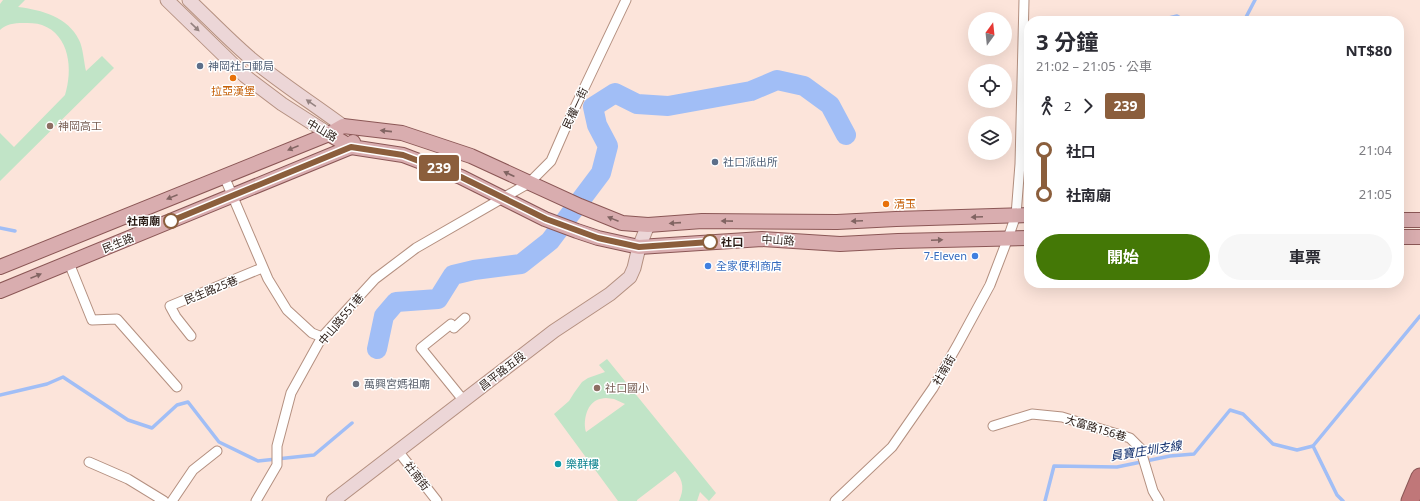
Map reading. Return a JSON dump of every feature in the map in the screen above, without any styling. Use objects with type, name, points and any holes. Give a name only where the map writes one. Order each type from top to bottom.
[{"type":"highway","points":[[1410,501],[1420,477]]},
{"type":"main road","name":"民生路","points":[[0,267],[329,134],[343,126]]},
{"type":"main road","name":"中山路","points":[[343,126],[402,133],[435,143],[471,156],[575,204],[622,223],[648,225],[702,221],[837,222],[1023,215]]},
{"type":"main road","points":[[351,147],[358,128]]},
{"type":"main road","name":"中山路","points":[[329,134],[351,147],[403,155],[461,177],[562,225],[598,238],[639,247],[762,239],[840,244],[1024,238]]},
{"type":"main road","name":"民生路","points":[[0,291],[351,147]]},
{"type":"main road","points":[[1404,220],[1420,220]]},
{"type":"main road","points":[[1404,237],[1420,237]]},
{"type":"street","name":"中山路","points":[[167,0],[245,76],[282,104],[329,134]]},
{"type":"street","name":"中山路","points":[[189,0],[248,56],[290,89],[343,126]]},
{"type":"street","name":"民權一街","points":[[504,198],[529,183],[551,161],[626,0]]},
{"type":"street","name":"社南街","points":[[836,501],[892,447],[933,388],[990,285],[1008,238],[1023,215],[1020,164],[1024,0]]},
{"type":"street","points":[[224,176],[268,279],[287,310],[312,333],[322,338]]},
{"type":"street","name":"中山路551巷","points":[[256,501],[277,465],[277,446],[291,393],[322,338],[375,279],[416,248],[504,198]]},
{"type":"street","name":"昌平路五段","points":[[333,501],[554,331],[610,294],[630,277],[634,268],[639,247],[648,225]]},
{"type":"street","points":[[68,263],[92,320],[117,319],[177,387]]},
{"type":"street","name":"民生路25巷","points":[[191,336],[176,317],[170,306],[262,268]]},
{"type":"street","points":[[464,401],[421,348],[451,324],[454,328],[466,318]]},
{"type":"street","name":"大富路156巷","points":[[993,426],[1032,414],[1062,417],[1130,438],[1140,448],[1153,491],[1159,501]]},
{"type":"street","points":[[172,501],[193,470],[217,451]]},
{"type":"street","name":"社南街","points":[[398,451],[437,501]]},
{"type":"street","points":[[89,462],[128,479],[164,501]]},
{"type":"green space","points":[[3,0],[25,0],[18,7],[36,10],[61,20],[74,32],[80,43],[86,71],[102,56],[114,68],[0,181],[0,133],[14,147],[65,95],[69,75],[69,65],[64,45],[59,37],[51,30],[40,24],[16,23],[5,26],[0,30],[0,4]]},
{"type":"green space","points":[[607,359],[716,493],[709,501],[700,492],[697,501],[679,501],[682,493],[682,482],[675,471],[637,501],[618,501],[554,414],[569,401],[582,382],[588,378],[605,372],[599,365]],"holes":[[[606,398],[614,399],[625,404],[586,432],[586,414],[593,402]]]},
{"type":"waterway","points":[[1247,16],[1255,0]]},
{"type":"waterway","points":[[377,349],[384,316],[396,302],[438,299],[453,275],[474,270],[521,264],[550,241],[601,173],[608,146],[597,125],[593,107],[615,93],[637,104],[668,106],[751,91],[777,80],[804,86],[830,105],[846,135]]},
{"type":"waterway","points":[[0,228],[15,231]]},
{"type":"waterway","name":"員寶庄圳支線","points":[[1045,501],[1054,466],[1117,467],[1170,456],[1194,454],[1230,410],[1243,414],[1273,444],[1297,450],[1313,446],[1420,316]]},
{"type":"waterway","points":[[0,395],[47,384],[63,377],[128,420],[152,428],[177,405],[188,402],[219,442],[258,461],[314,455],[352,423]]},
{"type":"waterway","points":[[1313,446],[1337,495],[1343,501]]},
{"type":"bus line","name":"239","points":[[171,221],[351,147],[403,155],[461,177],[546,219],[598,238],[639,247],[710,242]]},
{"type":"place","name":"神岡社口郵局","points":[[200,66]]},
{"type":"place","name":"拉亞漢堡","points":[[233,78]]},
{"type":"place","name":"神岡高工","points":[[50,126]]},
{"type":"place","name":"社口派出所","points":[[715,162]]},
{"type":"place","name":"清玉","points":[[886,204]]},
{"type":"place","name":"社南廟","points":[[171,221]]},
{"type":"place","name":"社口","points":[[710,242]]},
{"type":"place","name":"7-Eleven","points":[[975,256]]},
{"type":"place","name":"全家便利商店","points":[[708,266]]},
{"type":"place","name":"萬興宮媽祖廟","points":[[356,384]]},
{"type":"place","name":"社口國小","points":[[597,388]]},
{"type":"place","name":"樂群樓","points":[[558,464]]}]
